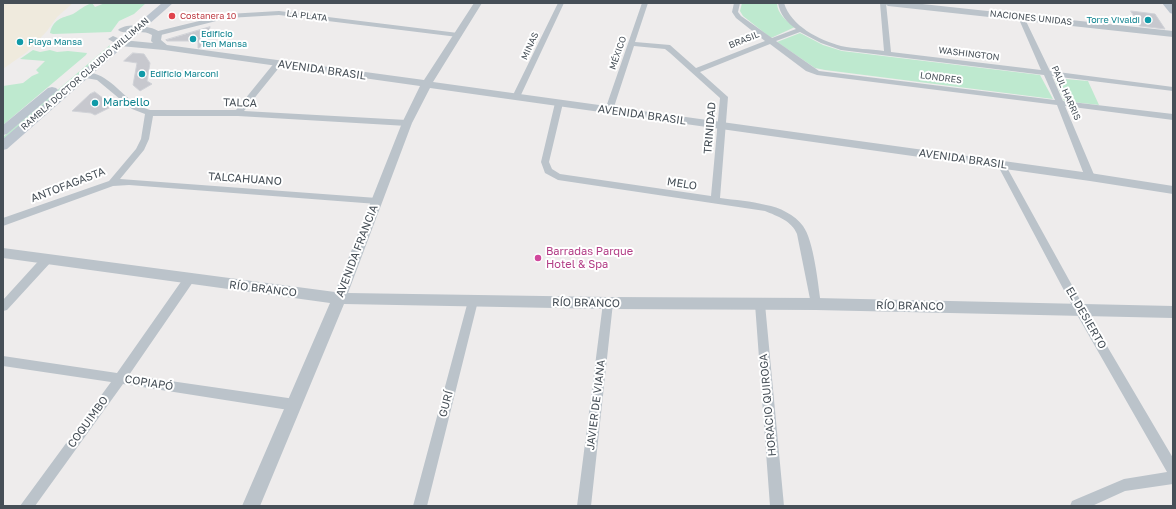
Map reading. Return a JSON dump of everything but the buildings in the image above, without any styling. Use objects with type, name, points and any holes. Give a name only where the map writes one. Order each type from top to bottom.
[{"type":"main road","name":"RAMBLA DOCTOR CLAUDIO WILLIMAN","points":[[3,146],[83,75],[117,41],[123,30],[154,3]]},
{"type":"main road","name":"RAMBLA DOCTOR CLAUDIO WILLIMAN","points":[[3,132],[117,41],[138,29],[168,3]]},
{"type":"main road","points":[[1166,3],[1173,11]]},
{"type":"street","name":"AVENIDA FRANCIA","points":[[251,506],[295,406],[339,298],[407,123],[426,85],[478,3]]},
{"type":"street","name":"MINAS","points":[[516,97],[561,3]]},
{"type":"street","name":"MÉXICO","points":[[609,110],[646,3]]},
{"type":"street","name":"LONDRES","points":[[737,3],[735,12],[738,17],[809,69],[817,73],[1173,117]]},
{"type":"street","name":"WASHINGTON","points":[[781,3],[781,9],[786,16],[801,29],[826,43],[840,48],[1173,89]]},
{"type":"street","points":[[883,3],[888,55]]},
{"type":"street","name":"NACIONES UNIDAS","points":[[888,3],[1173,34]]},
{"type":"street","name":"LA PLATA","points":[[157,36],[223,17],[241,14],[279,13],[458,35]]},
{"type":"street","name":"PAUL HARRIS","points":[[1021,17],[1060,103],[1090,177]]},
{"type":"street","name":"LA PLATA","points":[[123,30],[138,29],[155,31],[158,43],[164,47]]},
{"type":"street","name":"BRASIL","points":[[695,71],[801,29]]},
{"type":"street","points":[[141,45],[157,36]]},
{"type":"street","name":"AVENIDA BRASIL","points":[[117,41],[1001,164],[1173,190]]},
{"type":"street","name":"TRINIDAD","points":[[632,44],[667,47],[724,97],[715,201]]},
{"type":"street","points":[[238,113],[278,64]]},
{"type":"street","name":"TALCA","points":[[83,75],[100,78],[136,107],[149,113],[238,113],[407,123]]},
{"type":"street","name":"MELO","points":[[559,103],[545,162],[548,171],[558,177],[766,208],[782,214],[792,220],[801,230],[816,304]]},
{"type":"street","name":"ANTOFAGASTA","points":[[3,222],[112,183],[140,150],[145,139],[149,113]]},
{"type":"street","name":"EL DESIERTO","points":[[1001,164],[1080,310],[1173,470]]},
{"type":"street","name":"TALCAHUANO","points":[[112,183],[128,182],[377,202]]},
{"type":"street","name":"RÍO BRANCO","points":[[3,253],[339,298],[608,303],[816,304],[1173,312]]},
{"type":"street","points":[[3,306],[47,259]]},
{"type":"street","name":"COQUIMBO","points":[[27,506],[120,379],[189,279]]},
{"type":"street","name":"GURÍ","points":[[420,506],[473,301]]},
{"type":"street","name":"JAVIER DE VIANA","points":[[584,506],[608,303]]},
{"type":"street","name":"HORACIO QUIROGA","points":[[760,304],[777,506]]},
{"type":"street","name":"COPIAPÓ","points":[[3,361],[295,406]]},
{"type":"street","points":[[1077,506],[1124,486],[1173,478]]},
{"type":"green space","points":[[92,3],[95,7],[105,3],[146,3],[134,14],[119,21],[111,32],[50,33],[51,28],[58,20],[73,14]]},
{"type":"green space","points":[[742,3],[777,3],[777,7],[781,14],[795,27],[771,38],[743,16],[740,11]]},
{"type":"green space","points":[[800,33],[823,45],[842,51],[1040,75],[1053,99],[815,68],[777,42]]},
{"type":"green space","points":[[115,44],[3,143],[3,137],[110,45]]},
{"type":"green space","points":[[33,50],[40,52],[50,50],[57,52],[68,51],[87,53],[3,125],[3,86],[23,83],[39,73],[36,70],[45,61],[20,59]]},
{"type":"green space","points":[[1054,78],[1088,81],[1099,105],[1064,101]]},
{"type":"sand","name":"Playa Mansa","points":[[4,3],[73,3],[57,17],[47,31],[27,52],[3,69]]},
{"type":"place","name":"Costanera 10","points":[[172,16]]},
{"type":"place","name":"Torre Vivaldi","points":[[1148,20]]},
{"type":"place","name":"Edificio Ten Mansa","points":[[193,39]]},
{"type":"place","name":"Playa Mansa","points":[[20,42]]},
{"type":"place","name":"Edificio Marconi","points":[[142,74]]},
{"type":"place","name":"Marbello","points":[[95,103]]},
{"type":"place","name":"Barradas Parque Hotel & Spa","points":[[538,258]]}]
